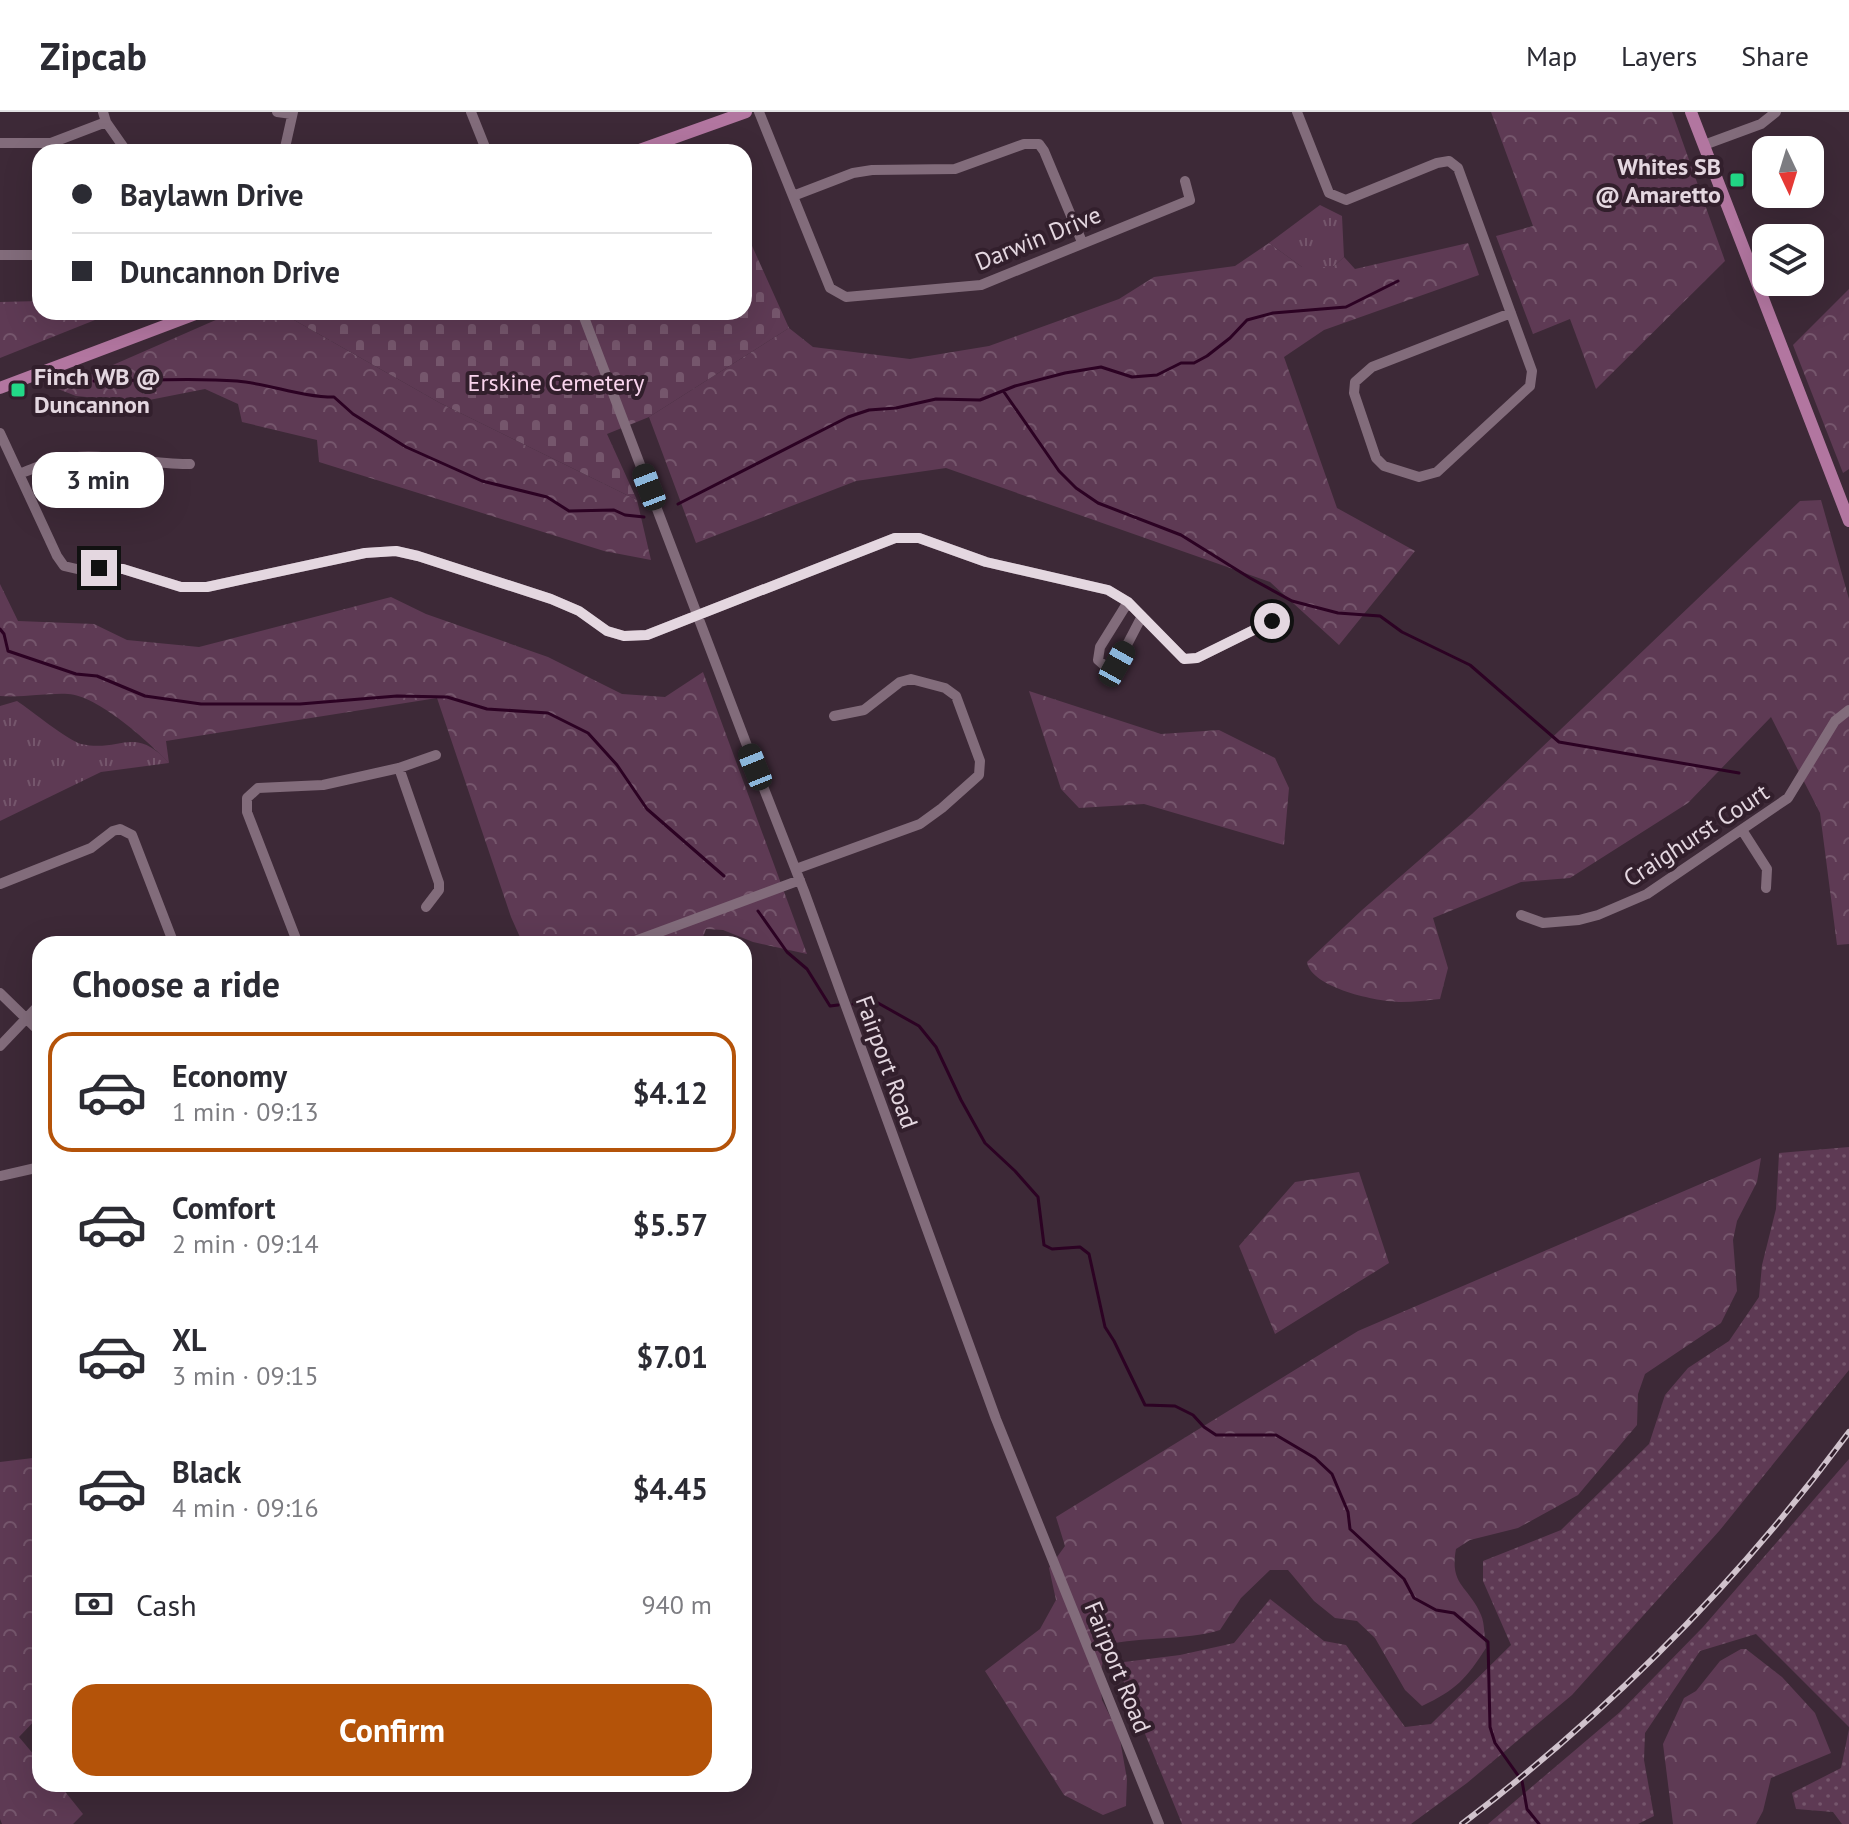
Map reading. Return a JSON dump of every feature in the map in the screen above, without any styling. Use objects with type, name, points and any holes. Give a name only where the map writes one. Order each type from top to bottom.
[{"type":"main road","points":[[656,144],[746,112]]},
{"type":"main road","points":[[1691,112],[1849,521]]},
{"type":"main road","points":[[0,388],[180,320]]},
{"type":"street","points":[[277,112],[292,113],[286,144]]},
{"type":"street","points":[[471,112],[484,144]]},
{"type":"street","name":"Darwin Drive","points":[[759,112],[830,288],[846,297],[981,285],[1190,200],[1185,181]]},
{"type":"street","points":[[1297,112],[1329,193],[1340,199],[1346,200],[1437,163],[1449,161],[1458,168],[1511,313],[1532,371],[1530,386],[1437,472],[1419,477],[1384,466],[1376,458],[1354,393],[1355,382],[1361,374],[1511,313]]},
{"type":"street","points":[[1704,145],[1761,124],[1776,112]]},
{"type":"street","points":[[0,143],[51,143],[104,117],[122,144]]},
{"type":"street","points":[[793,196],[853,173],[955,169],[1024,144],[1039,144],[1082,242]]},
{"type":"street","points":[[0,255],[32,255]]},
{"type":"street","name":"Fairport Road","points":[[585,320],[798,875],[996,1419],[1159,1824]]},
{"type":"street","points":[[0,433],[64,566],[123,569],[181,587],[207,587],[365,553],[396,551],[551,599],[579,611],[607,631],[624,636],[647,635],[895,538],[919,538],[986,562],[1108,590],[1128,602],[1184,659],[1197,658],[1272,621]]},
{"type":"street","points":[[19,474],[75,458],[190,464]]},
{"type":"street","points":[[1128,602],[1100,647],[1098,660],[1105,666],[1117,664],[1142,616]]},
{"type":"street","points":[[647,936],[920,824],[979,775],[980,761],[956,696],[945,688],[911,679],[900,682],[864,710],[834,716]]},
{"type":"street","name":"Craighurst Court","points":[[1521,915],[1543,923],[1579,920],[1647,894],[1793,792],[1835,721],[1849,710]]},
{"type":"street","points":[[295,936],[247,812],[247,798],[258,788],[323,785],[399,768],[436,755]]},
{"type":"street","points":[[399,768],[439,883],[439,890],[426,907]]},
{"type":"street","points":[[0,884],[91,848],[120,829],[132,835],[168,936]]},
{"type":"street","points":[[1742,830],[1767,869],[1766,888]]},
{"type":"street","points":[[0,993],[32,1025]]},
{"type":"street","points":[[0,1046],[32,1013]]},
{"type":"street","points":[[0,1176],[32,1169]]},
{"type":"green space","points":[[1491,112],[1672,112],[1725,261],[1596,389],[1570,319],[1533,334],[1496,236],[1533,226]]},
{"type":"green space","points":[[1320,205],[1342,216],[1344,257],[1333,267],[1302,267],[1269,243]]},
{"type":"green space","points":[[1269,243],[1302,267],[1333,267],[1344,257],[1355,269],[1468,243],[1479,275],[1324,330],[1284,357],[1337,508],[1415,551],[1339,645],[1270,582],[946,468],[856,481],[696,543],[649,417],[789,328],[813,347],[910,359],[989,346],[1119,299],[1154,277],[1235,266]]},
{"type":"green space","name":"Erskine Cemetery","points":[[752,246],[789,328],[649,417],[607,434],[637,500],[440,403],[294,320],[752,320]]},
{"type":"green space","points":[[1849,289],[1849,469],[1843,473],[1793,345]]},
{"type":"green space","points":[[32,301],[32,320],[95,320],[0,358],[0,302]]},
{"type":"green space","points":[[216,320],[294,320],[440,403],[637,500],[651,560],[604,551],[319,462],[317,440],[242,422],[238,404],[205,389],[139,402],[76,396],[58,389]]},
{"type":"green space","points":[[1821,500],[1849,599],[1849,944],[1837,945],[1820,813],[1771,717],[1688,803],[1570,878],[1521,882],[1433,918],[1448,968],[1440,999],[1401,1002],[1362,996],[1332,986],[1311,971],[1307,962],[1472,814],[1800,501]]},
{"type":"green space","points":[[0,584],[18,621],[94,624],[127,640],[199,647],[391,597],[426,614],[548,657],[622,694],[665,697],[703,672],[807,954],[753,942],[752,936],[738,936],[723,930],[706,929],[703,936],[519,936],[437,698],[166,741],[169,763],[122,721],[80,696],[0,696]]},
{"type":"green space","points":[[1029,691],[1161,734],[1219,730],[1275,758],[1289,788],[1284,845],[1144,804],[1079,808],[1061,789]]},
{"type":"green space","points":[[17,701],[81,744],[95,746],[136,742],[157,751],[169,763],[101,772],[0,821],[0,706]]},
{"type":"green space","points":[[1849,1147],[1849,1370],[1720,1530],[1572,1695],[1467,1783],[1411,1824],[1182,1824],[1116,1663],[1180,1655],[1234,1643],[1270,1599],[1324,1641],[1346,1645],[1405,1727],[1431,1724],[1511,1645],[1483,1581],[1483,1561],[1561,1530],[1649,1444],[1665,1395],[1688,1368],[1729,1341],[1759,1297],[1762,1265],[1776,1209],[1779,1153]]},
{"type":"green space","points":[[1761,1158],[1757,1182],[1737,1221],[1733,1240],[1737,1291],[1721,1323],[1645,1374],[1638,1394],[1637,1425],[1578,1495],[1518,1528],[1470,1540],[1456,1549],[1455,1571],[1481,1615],[1486,1648],[1459,1683],[1422,1706],[1405,1690],[1375,1638],[1357,1621],[1335,1618],[1314,1601],[1288,1570],[1270,1570],[1241,1598],[1220,1630],[1105,1645],[1100,1680],[1102,1700],[1119,1734],[1127,1779],[1126,1806],[1103,1815],[1064,1795],[985,1671],[1040,1629],[1056,1600],[1049,1568],[1065,1546],[1056,1517],[1358,1331]]},
{"type":"green space","points":[[1359,1172],[1389,1263],[1275,1334],[1239,1246],[1295,1182]]},
{"type":"green space","points":[[32,1458],[32,1723],[19,1737],[32,1752],[32,1792],[65,1792],[83,1814],[73,1824],[2,1824],[0,1819],[0,1462]]},
{"type":"green space","points":[[1849,1459],[1849,1727],[1756,1634],[1700,1651],[1645,1733],[1644,1760],[1654,1816],[1638,1824],[1488,1824],[1620,1712],[1703,1627]]},
{"type":"green space","points":[[1746,1649],[1782,1677],[1815,1713],[1831,1753],[1771,1778],[1763,1811],[1756,1824],[1673,1824],[1663,1744],[1684,1698],[1696,1691],[1720,1661]]},
{"type":"green space","points":[[1849,1729],[1849,1824],[1842,1824],[1833,1812],[1796,1809],[1792,1793],[1841,1768]]},
{"type":"waterway","points":[[678,504],[848,417],[869,410],[896,408],[936,399],[980,400],[1015,386],[1101,367],[1132,377],[1157,375],[1181,363],[1194,363],[1207,356],[1247,320],[1273,313],[1346,307],[1398,281]]},
{"type":"waterway","points":[[94,381],[237,381],[334,397],[353,414],[406,447],[482,481],[547,497],[569,511],[614,510],[644,517]]},
{"type":"waterway","points":[[1004,392],[1059,471],[1098,503],[1181,535],[1292,601],[1338,613],[1380,616],[1402,632],[1470,665],[1559,742],[1739,773]]},
{"type":"waterway","points":[[0,629],[8,651],[76,674],[97,676],[145,696],[201,704],[300,704],[397,696],[447,697],[487,709],[548,713],[588,733],[617,765],[647,809],[724,876]]},
{"type":"waterway","points":[[758,911],[787,952],[807,969],[830,1006],[838,1005]]},
{"type":"waterway","points":[[853,1004],[878,1003],[919,1026],[936,1047],[985,1143],[1038,1197],[1044,1245],[1052,1249],[1080,1247],[1089,1254],[1105,1327],[1145,1405],[1175,1406],[1193,1415],[1216,1435],[1276,1435],[1315,1458],[1332,1474],[1348,1512],[1350,1529],[1404,1579],[1414,1598],[1436,1610],[1454,1613],[1488,1642],[1490,1727],[1495,1743],[1522,1781],[1527,1809],[1539,1824]]},
{"type":"railway","points":[[1462,1824],[1569,1736],[1669,1642],[1763,1540],[1849,1432]]},
{"type":"place","name":"Whites SB @ Amaretto","points":[[1737,180]]},
{"type":"place","name":"Finch WB @ Duncannon","points":[[18,390]]},
{"type":"route","points":[[99,568],[123,569],[181,587],[207,587],[365,553],[396,551],[551,599],[579,611],[607,631],[624,636],[647,635],[895,538],[919,538],[986,562],[1108,590],[1128,602],[1184,659],[1197,658],[1272,621]]}]
